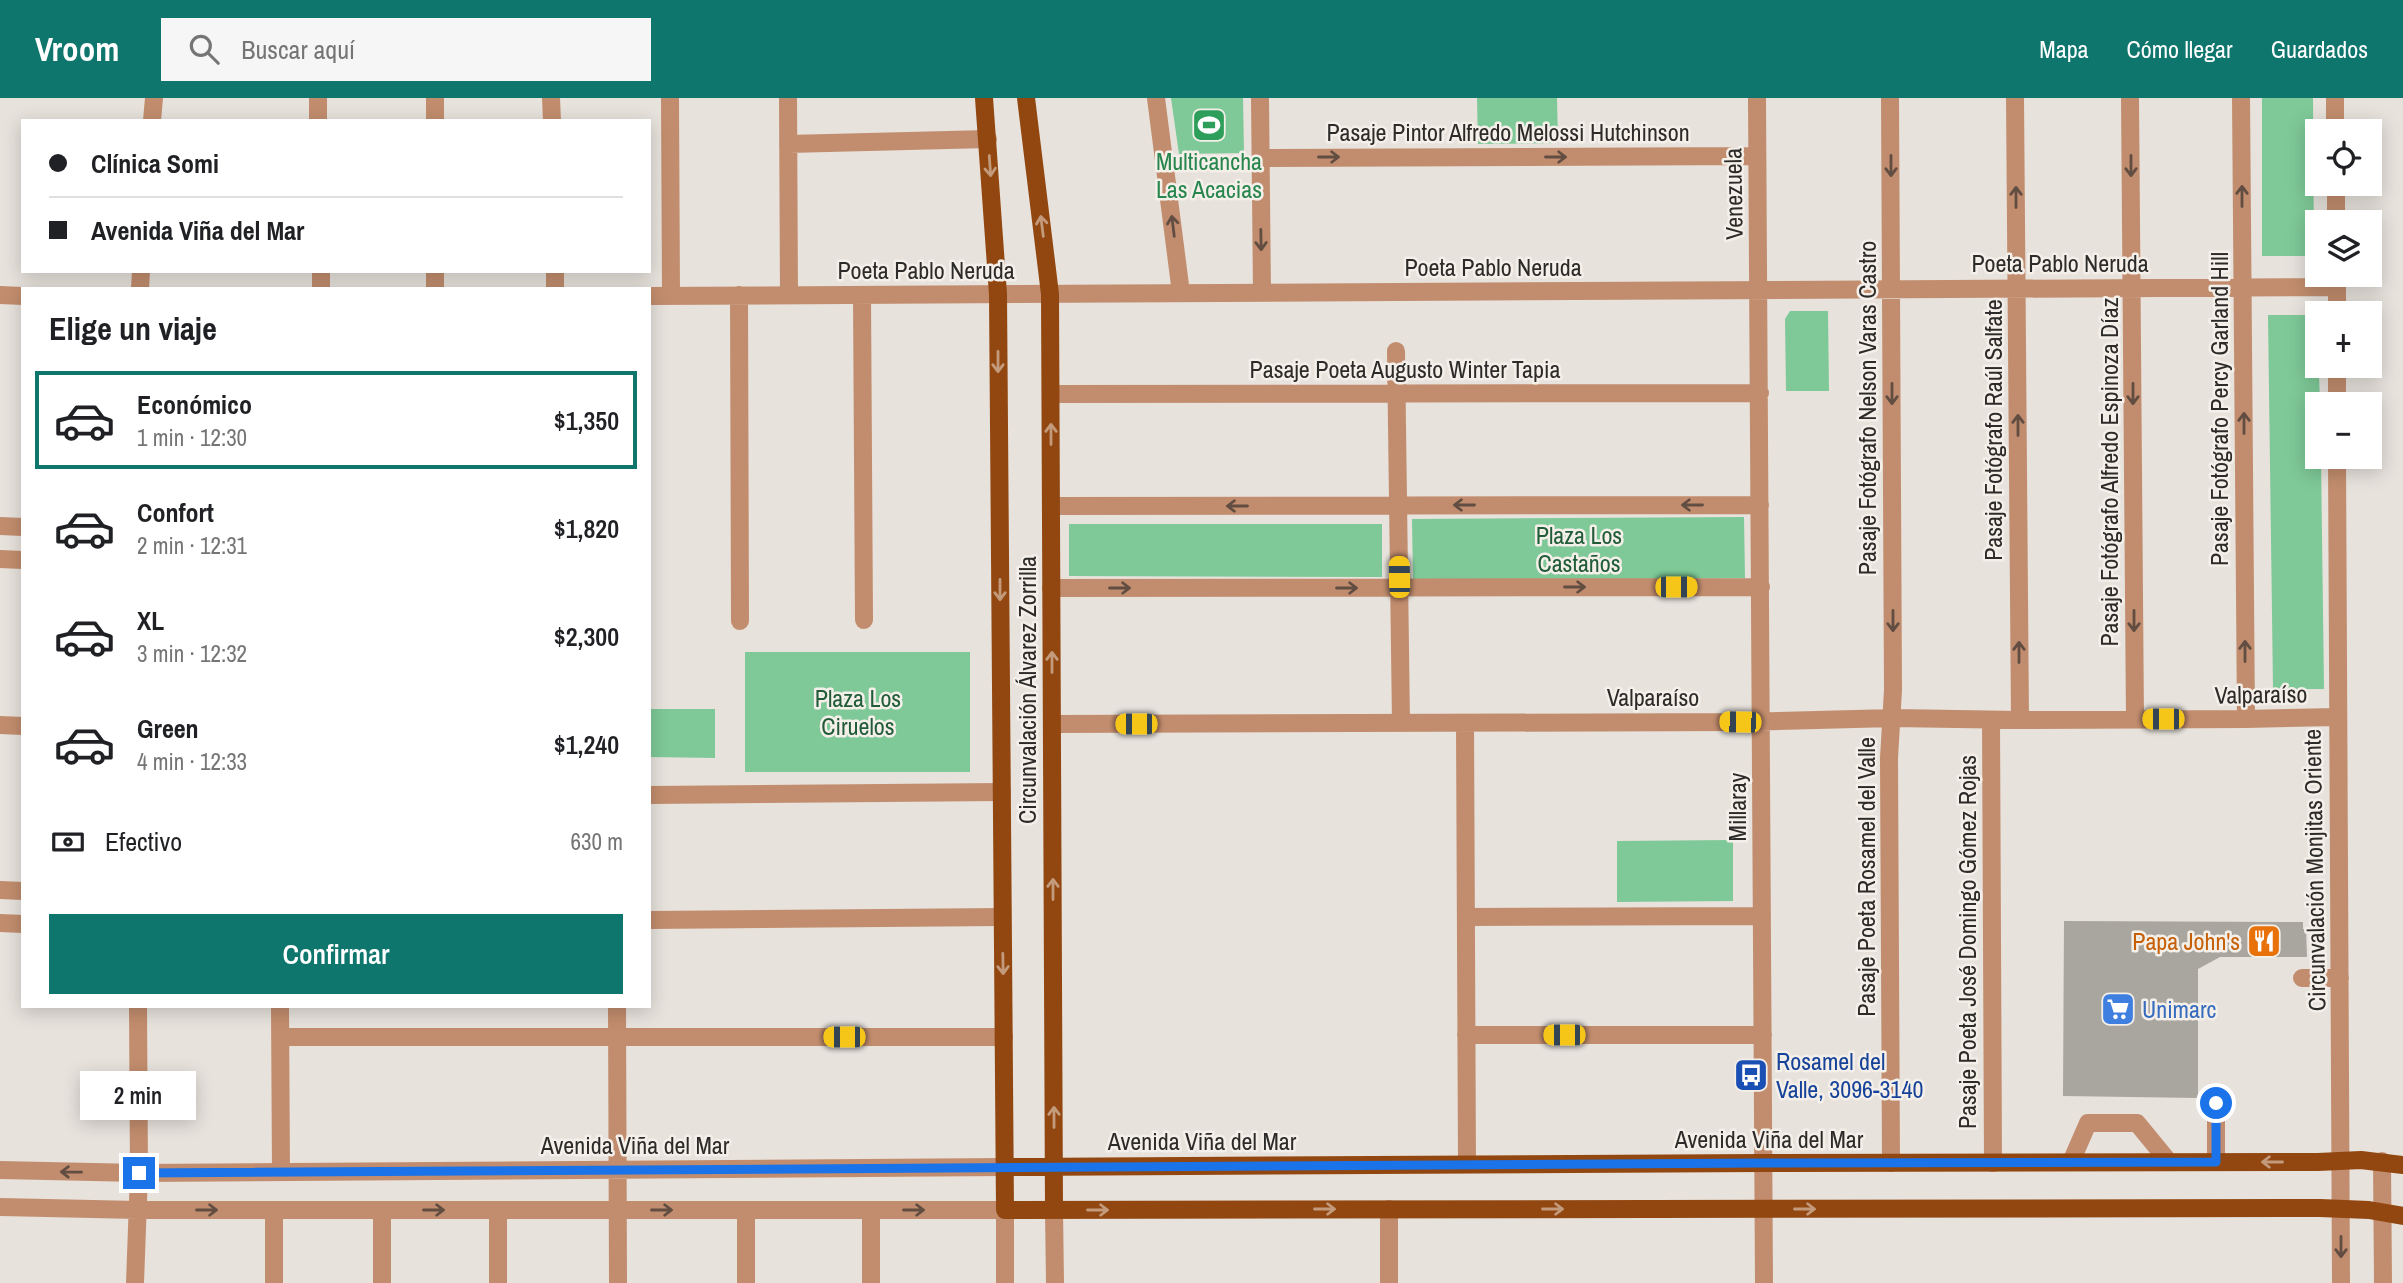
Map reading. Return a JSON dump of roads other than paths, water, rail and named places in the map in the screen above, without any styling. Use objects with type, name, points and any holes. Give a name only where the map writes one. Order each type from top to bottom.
[{"type":"main road","name":"Circunvalación Álvarez Zorrilla","points":[[984,98],[998,294],[1005,1210]]},
{"type":"main road","name":"Circunvalación Álvarez Zorrilla","points":[[1026,98],[1050,294],[1054,1210]]},
{"type":"main road","name":"Avenida Viña del Mar","points":[[1004,1167],[2382,1161],[2403,1165]]},
{"type":"main road","points":[[1005,1210],[2340,1209],[2403,1216]]},
{"type":"street","points":[[152,119],[154,98]]},
{"type":"street","points":[[318,98],[318,119]]},
{"type":"street","points":[[435,98],[435,119]]},
{"type":"street","points":[[551,98],[552,119]]},
{"type":"street","points":[[670,98],[671,296]]},
{"type":"street","points":[[788,98],[789,295]]},
{"type":"street","points":[[1156,98],[1181,293]]},
{"type":"street","points":[[1260,98],[1262,293]]},
{"type":"street","name":"Venezuela","points":[[1757,98],[1758,289]]},
{"type":"street","name":"Pasaje Fotógrafo Nelson Varas Castro","points":[[1890,98],[1893,718]]},
{"type":"street","name":"Pasaje Fotógrafo Raúl Salfate","points":[[2015,98],[2020,720]]},
{"type":"street","name":"Pasaje Fotógrafo Alfredo Espinoza Díaz","points":[[2130,98],[2135,720]]},
{"type":"street","name":"Pasaje Fotógrafo Percy Garland Hill","points":[[2241,98],[2246,719]]},
{"type":"street","points":[[2335,98],[2335,119]]},
{"type":"street","points":[[788,144],[988,139]]},
{"type":"street","name":"Pasaje Pintor Alfredo Melossi Hutchinson","points":[[1261,158],[1756,156]]},
{"type":"street","name":"Poeta Pablo Neruda","points":[[651,296],[2243,287],[2305,283]]},
{"type":"street","name":"Millaray","points":[[1758,289],[1764,1283]]},
{"type":"street","points":[[0,295],[21,296]]},
{"type":"street","points":[[739,295],[740,621]]},
{"type":"street","points":[[862,295],[863,620]]},
{"type":"street","points":[[1396,351],[1401,723]]},
{"type":"street","name":"Pasaje Poeta Augusto Winter Tapia","points":[[1051,394],[1760,393]]},
{"type":"street","name":"Circunvalación Monjitas Oriente","points":[[2337,469],[2341,1283]]},
{"type":"street","points":[[1051,506],[1760,505]]},
{"type":"street","points":[[0,526],[21,527]]},
{"type":"street","points":[[0,559],[21,559]]},
{"type":"street","points":[[1051,588],[1761,587]]},
{"type":"street","name":"Valparaíso","points":[[1052,724],[2337,717]]},
{"type":"street","name":"Pasaje Poeta Rosamel del Valle","points":[[1891,1163],[1889,758],[1893,718]]},
{"type":"street","name":"Pasaje Poeta José Domingo Gómez Rojas","points":[[1991,720],[1993,1163]]},
{"type":"street","points":[[1465,723],[1467,1164]]},
{"type":"street","points":[[0,725],[21,726]]},
{"type":"street","points":[[651,794],[1002,792]]},
{"type":"street","points":[[0,890],[21,891]]},
{"type":"street","points":[[1466,917],[1762,916]]},
{"type":"street","points":[[651,920],[1002,917]]},
{"type":"street","points":[[0,923],[21,924]]},
{"type":"street","points":[[2302,978],[2340,978]]},
{"type":"street","points":[[135,1283],[139,1173],[138,1008]]},
{"type":"street","points":[[281,1008],[281,1172]]},
{"type":"street","points":[[617,1008],[618,1283]]},
{"type":"street","points":[[1466,1035],[1763,1035]]},
{"type":"street","points":[[281,1037],[1004,1037]]},
{"type":"street","points":[[2216,1103],[2216,1162]]},
{"type":"street","points":[[2071,1162],[2088,1123],[2137,1123],[2169,1162]]},
{"type":"street","points":[[2382,1161],[2382,1283]]},
{"type":"street","name":"Avenida Viña del Mar","points":[[0,1170],[139,1173],[1004,1167]]},
{"type":"street","points":[[0,1207],[138,1210],[1005,1210]]},
{"type":"street","points":[[1389,1209],[1389,1283]]},
{"type":"street","points":[[274,1210],[274,1283]]},
{"type":"street","points":[[382,1210],[382,1283]]},
{"type":"street","points":[[498,1210],[498,1283]]},
{"type":"street","points":[[746,1210],[746,1283]]},
{"type":"street","points":[[871,1210],[871,1283]]},
{"type":"street","name":"Circunvalación Álvarez Zorrilla","points":[[1005,1210],[1006,1283]]},
{"type":"street","name":"Circunvalación Álvarez Zorrilla","points":[[1054,1210],[1055,1283]]},
{"type":"place","name":"Multicancha Las Acacias","points":[[1209,125]]},
{"type":"place","name":"Papa John's","points":[[2264,941]]},
{"type":"place","name":"Unimarc","points":[[2118,1009]]},
{"type":"place","name":"Rosamel del Valle, 3096-3140","points":[[1751,1075]]},
{"type":"park label","name":"Plaza Los Castaños","points":[[1579,549]]},
{"type":"park label","name":"Plaza Los Ciruelos","points":[[858,712]]}]
